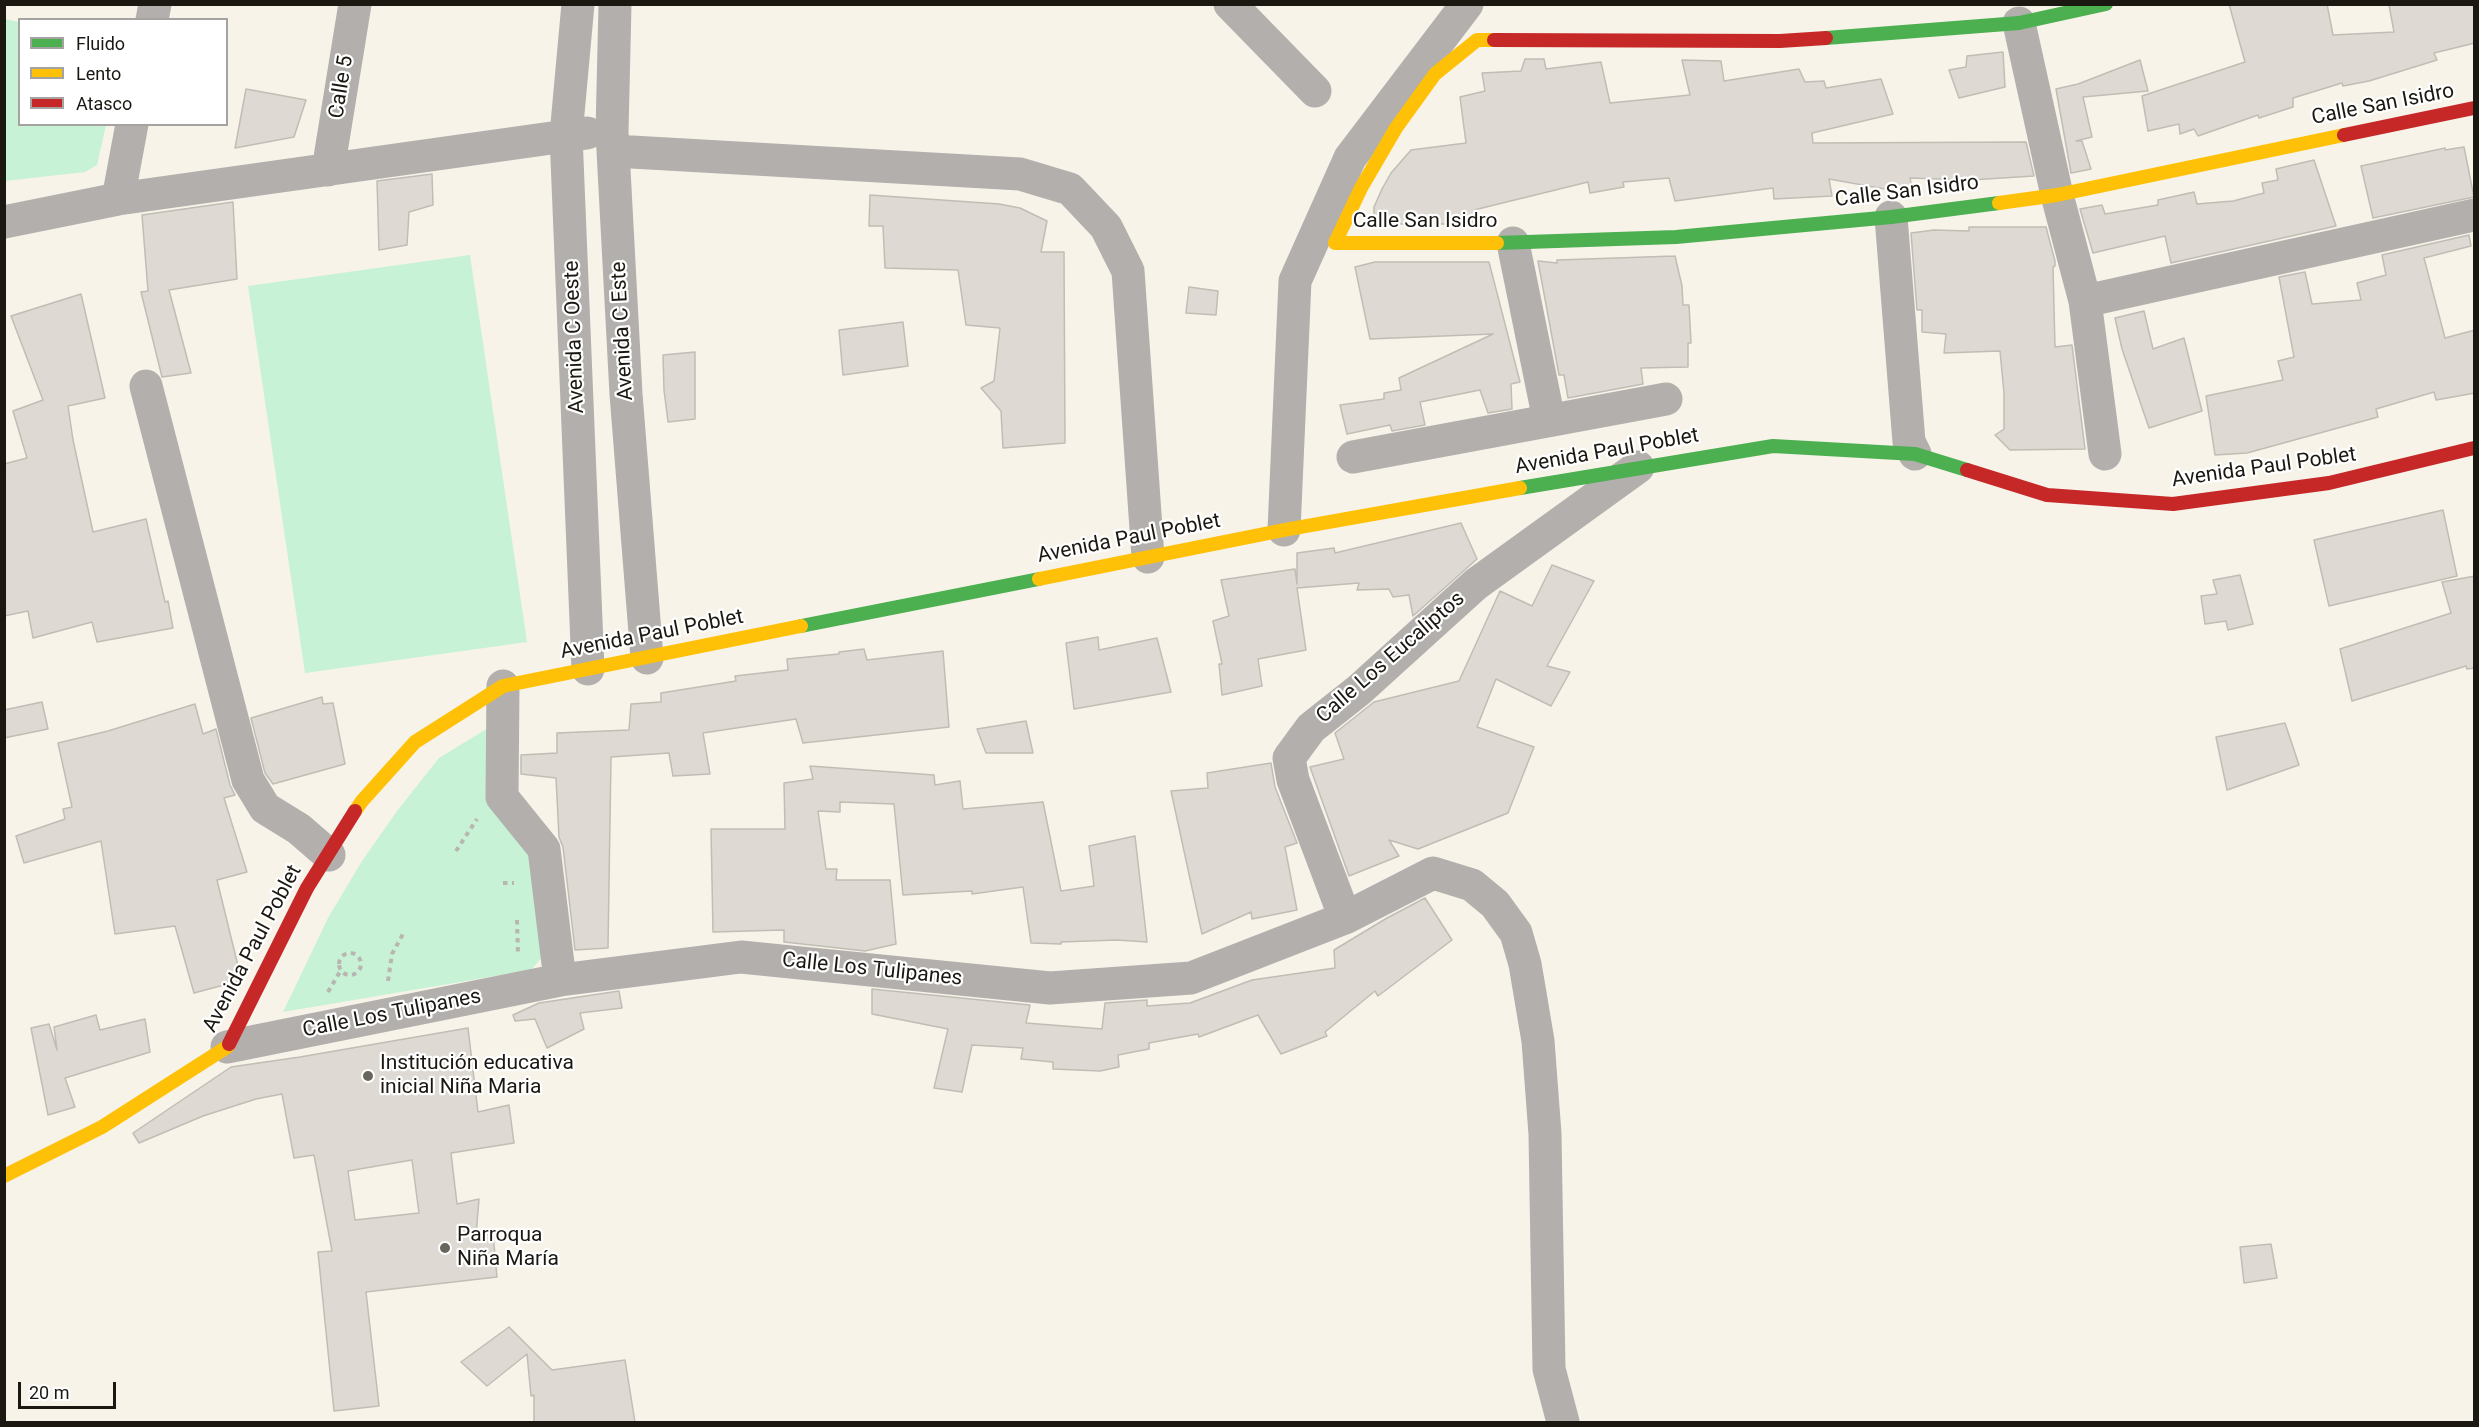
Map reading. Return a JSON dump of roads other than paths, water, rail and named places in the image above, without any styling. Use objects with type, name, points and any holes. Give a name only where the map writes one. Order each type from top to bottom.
[{"type":"main road","points":[[2019,23],[2106,4]]},
{"type":"main road","name":"Calle San Isidro","points":[[2019,23],[1780,40],[1477,40],[1435,74],[1396,128],[1361,188],[1335,243],[1513,243],[1676,237],[1891,217],[2057,195],[2475,108]]},
{"type":"main road","name":"Avenida Paul Poblet","points":[[4,1176],[102,1127],[226,1047],[307,888],[362,801],[415,742],[503,686],[1284,530],[1638,467],[1773,446],[1915,454],[2047,495],[2173,504],[2329,483],[2475,448]]},
{"type":"street","name":"Calle 5","points":[[328,170],[355,4]]},
{"type":"street","name":"Avenida C Oeste","points":[[578,4],[566,135],[588,669]]},
{"type":"street","name":"Avenida C Este","points":[[615,4],[613,141],[626,394],[646,658]]},
{"type":"street","points":[[1230,4],[1315,92]]},
{"type":"street","points":[[1284,530],[1295,281],[1350,158],[1467,4]]},
{"type":"street","points":[[2019,23],[2057,195],[2085,301],[2105,454]]},
{"type":"street","points":[[118,199],[132,126]]},
{"type":"street","points":[[4,222],[118,199],[566,135],[613,141],[1020,174],[1070,189],[1106,227],[1128,271],[1148,557]]},
{"type":"street","points":[[2085,301],[2475,214]]},
{"type":"street","points":[[1891,217],[1910,442],[1915,454]]},
{"type":"street","points":[[1513,243],[1549,420]]},
{"type":"street","points":[[146,386],[248,780],[265,808],[299,829],[329,855]]},
{"type":"street","points":[[1353,457],[1666,399]]},
{"type":"street","name":"Calle Los Eucaliptos","points":[[1345,918],[1293,780],[1289,758],[1311,728],[1359,690],[1476,584],[1638,467]]},
{"type":"street","points":[[503,686],[502,797],[544,849],[560,980]]},
{"type":"street","name":"Calle Los Tulipanes","points":[[226,1047],[560,980],[741,957],[1050,988],[1191,978],[1345,918],[1432,873],[1473,885],[1495,904],[1516,933],[1525,964],[1538,1041],[1545,1134],[1549,1369],[1563,1422]]},
{"type":"place","name":"Institución educativa inicial Niña Maria","points":[[368,1076]]},
{"type":"place","name":"Parroqua Niña María","points":[[445,1248]]}]
